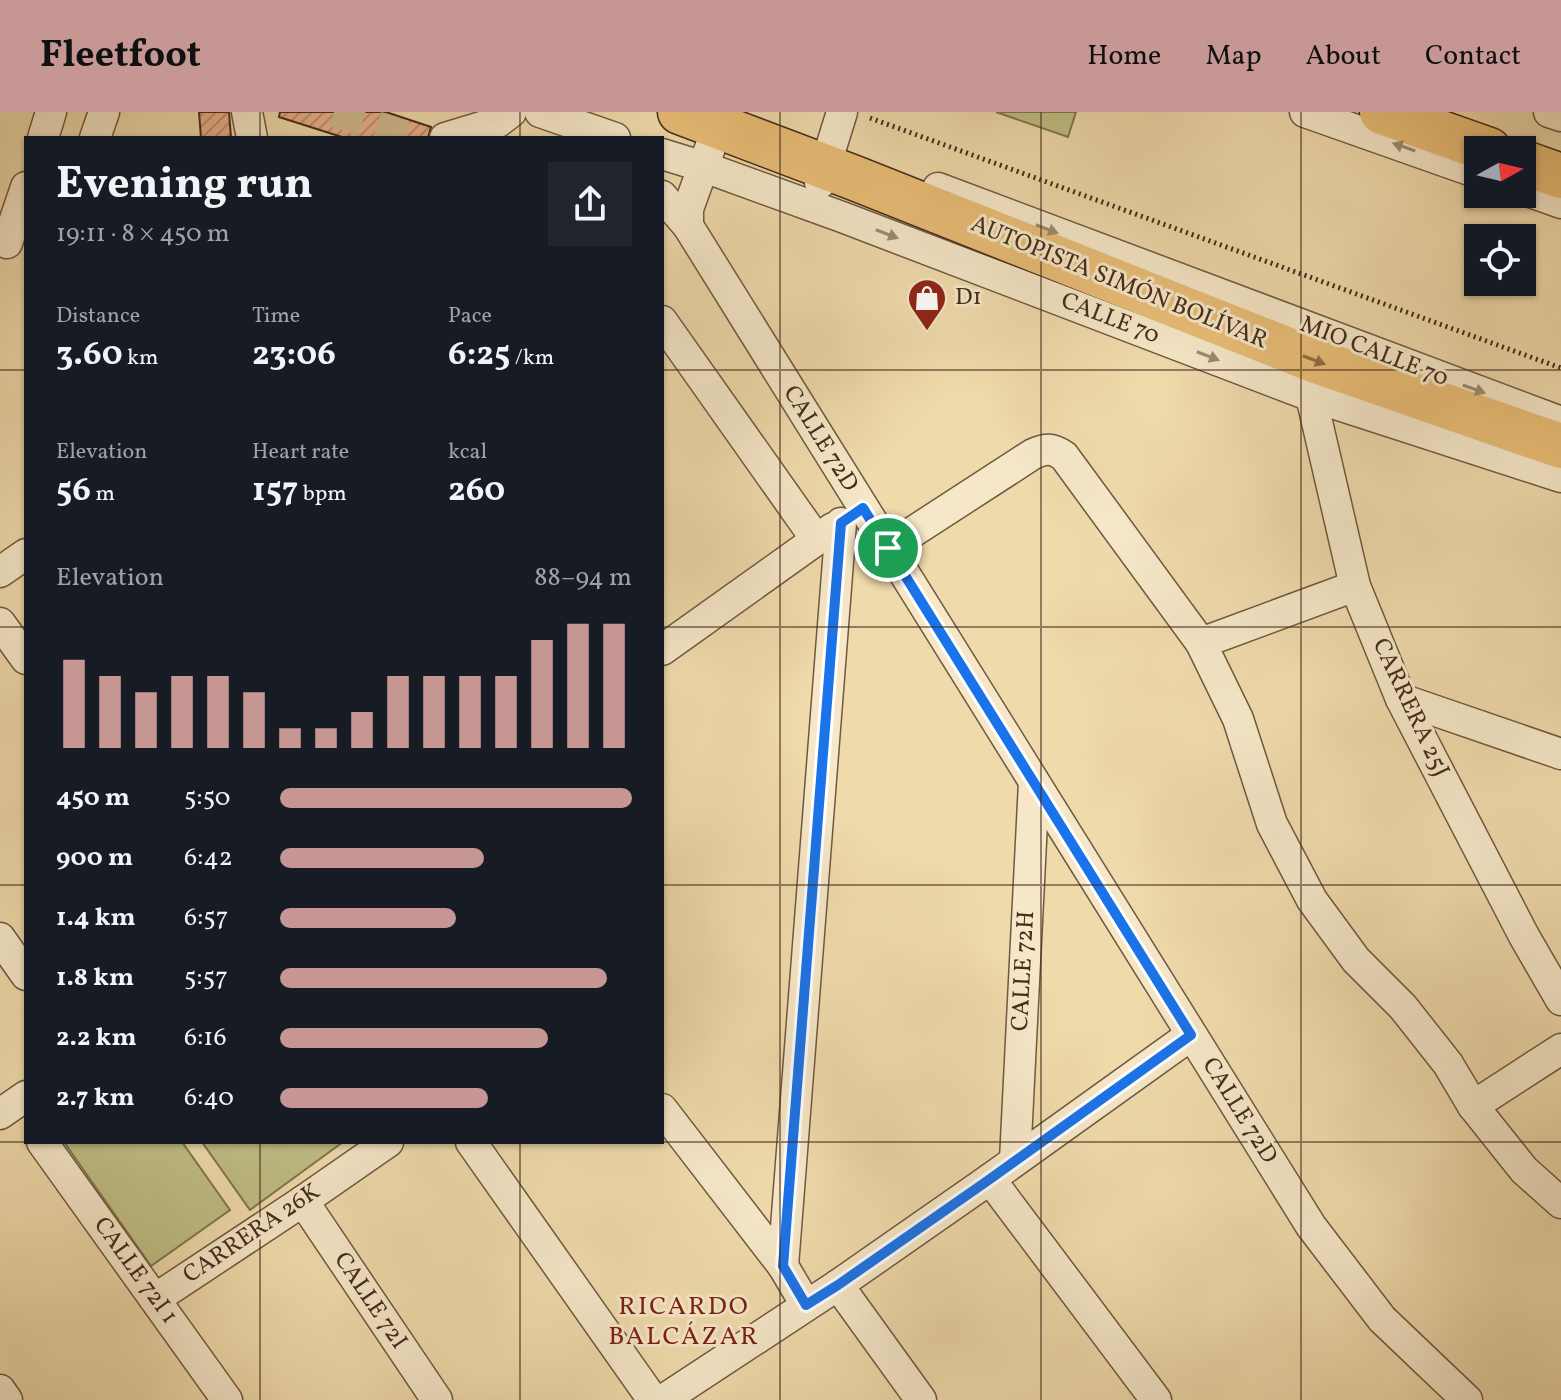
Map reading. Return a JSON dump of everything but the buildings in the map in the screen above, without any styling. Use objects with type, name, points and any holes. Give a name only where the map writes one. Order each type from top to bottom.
[{"type":"highway","points":[[1382,112],[1464,141]]},
{"type":"highway","name":"AUTOPISTA SIMÓN BOLÍVAR","points":[[715,116],[823,174],[1316,361],[1561,446]]},
{"type":"highway","points":[[1536,167],[1561,176]]},
{"type":"street","points":[[44,136],[51,112]]},
{"type":"street","points":[[96,136],[104,112]]},
{"type":"street","points":[[247,112],[252,136]]},
{"type":"street","points":[[455,136],[498,122],[511,112]]},
{"type":"street","points":[[540,112],[609,136]]},
{"type":"street","points":[[1305,112],[1464,168]]},
{"type":"street","points":[[1549,112],[1561,116]]},
{"type":"street","points":[[823,174],[853,114]]},
{"type":"street","points":[[688,226],[688,209],[704,167],[715,116]]},
{"type":"street","name":"CALLE 70","points":[[664,155],[704,167],[823,174],[1311,396],[1561,477]]},
{"type":"street","name":"MIO CALLE 70","points":[[823,174],[1561,422]]},
{"type":"street","points":[[7,243],[24,193]]},
{"type":"street","points":[[1536,194],[1561,203]]},
{"type":"street","name":"CALLE 72D","points":[[664,198],[688,226],[840,523],[888,548],[1311,1226],[1382,1319],[1453,1396]]},
{"type":"street","points":[[664,323],[840,523],[783,1266]]},
{"type":"street","name":"CARRERA 25J","points":[[1311,396],[1355,586],[1401,699],[1524,936],[1561,1000]]},
{"type":"street","points":[[888,548],[1033,454],[1045,448],[1064,456],[1201,643],[1238,719],[1272,824],[1312,900],[1356,960],[1403,1007],[1448,1064],[1473,1106],[1524,1170],[1561,1203]]},
{"type":"street","points":[[665,640],[840,523]]},
{"type":"street","points":[[0,572],[24,555]]},
{"type":"street","points":[[1201,643],[1355,586]]},
{"type":"street","points":[[0,623],[24,656]]},
{"type":"street","points":[[1401,699],[1561,754]]},
{"type":"street","name":"CALLE 72H","points":[[1015,1160],[1034,782]]},
{"type":"street","points":[[0,938],[24,972]]},
{"type":"street","points":[[473,1144],[670,1397],[838,1285],[1191,1035]]},
{"type":"street","points":[[1473,1106],[1561,1049]]},
{"type":"street","points":[[664,1112],[783,1266],[806,1305]]},
{"type":"street","name":"CALLE 72I 1","points":[[43,1144],[227,1400]]},
{"type":"street","name":"CARRERA 26K","points":[[155,1299],[385,1144]]},
{"type":"street","points":[[990,1179],[1156,1400]]},
{"type":"street","name":"CALLE 72I","points":[[303,1201],[437,1400]]},
{"type":"street","points":[[838,1285],[921,1400]]},
{"type":"street","points":[[0,1390],[7,1400]]},
{"type":"path","points":[[853,114],[1561,368]]},
{"type":"shaded area","points":[[996,112],[1076,112],[1068,137]]},
{"type":"shaded area","points":[[65,1144],[183,1144],[230,1210],[151,1266]]},
{"type":"shaded area","points":[[203,1144],[340,1144],[250,1210]]},
{"type":"tunnel","points":[[334,112],[406,136]]},
{"type":"place","name":"D1","points":[[927,332]]},
{"type":"district","name":"RICARDO BALCÁZAR","points":[[684,1322]]},
{"type":"route","points":[[863,508],[888,548],[1191,1035],[990,1179],[806,1305],[783,1266],[841,523],[863,508]]}]
